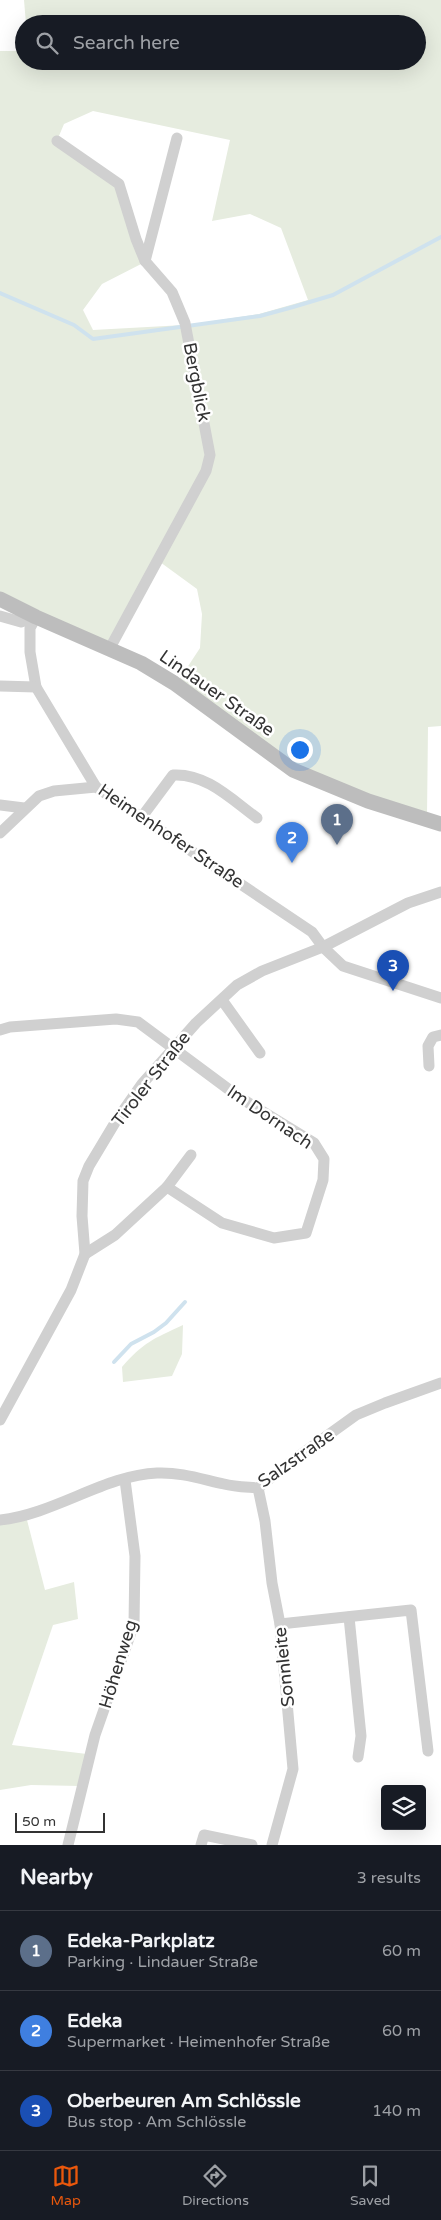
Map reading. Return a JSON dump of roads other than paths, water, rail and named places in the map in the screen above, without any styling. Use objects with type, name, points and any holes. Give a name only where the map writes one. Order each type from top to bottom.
[{"type":"main road","name":"Lindauer Straße","points":[[0,598],[36,617],[141,663],[174,684],[293,770],[368,802],[441,824]]},
{"type":"street","points":[[145,261],[177,138]]},
{"type":"street","name":"Bergblick","points":[[57,141],[119,184],[145,261],[172,292],[186,326],[210,455],[206,471],[110,648]]},
{"type":"street","points":[[0,616],[21,622],[36,617]]},
{"type":"street","name":"Heimenhofer Straße","points":[[36,617],[30,628],[30,652],[36,687],[96,787],[312,932],[323,947],[343,966],[441,998]]},
{"type":"street","points":[[0,686],[36,687]]},
{"type":"street","points":[[141,818],[173,775],[187,774],[200,778],[257,818]]},
{"type":"street","points":[[0,833],[24,808],[39,796],[54,791],[96,787]]},
{"type":"street","points":[[0,805],[24,808]]},
{"type":"street","name":"Tiroler Straße","points":[[0,1420],[71,1290],[85,1254],[82,1216],[83,1181],[89,1166],[116,1121],[142,1084],[196,1023],[237,985],[262,971],[323,947],[408,903],[441,892]]},
{"type":"street","points":[[222,1000],[260,1053]]},
{"type":"street","points":[[0,1030],[10,1027],[106,1020],[131,1021],[138,1022],[174,1048]]},
{"type":"street","points":[[429,1066],[428,1046],[433,1036],[441,1035]]},
{"type":"street","name":"Im Dornach","points":[[166,1187],[222,1222],[274,1238],[306,1233],[323,1180],[324,1159],[314,1143],[239,1097],[174,1048]]},
{"type":"street","points":[[85,1254],[115,1235],[166,1187],[191,1155]]},
{"type":"street","name":"Salzstraße","points":[[0,1520],[21,1518],[125,1480],[156,1473],[190,1475],[225,1484],[258,1488],[356,1415],[441,1384]]},
{"type":"street","name":"Höhenweg","points":[[68,1845],[95,1735],[134,1624],[135,1556],[125,1480]]},
{"type":"street","name":"Sonnleite","points":[[258,1488],[265,1521],[272,1583],[280,1624],[293,1770],[272,1845]]},
{"type":"street","points":[[280,1624],[411,1610],[428,1751]]},
{"type":"street","points":[[349,1617],[361,1736],[358,1757]]},
{"type":"street","points":[[201,1845],[204,1835],[252,1845]]},
{"type":"waterway","points":[[0,293],[74,325],[93,339],[260,316],[293,307],[333,295],[441,237]]},
{"type":"waterway","points":[[114,1362],[131,1344],[154,1332],[166,1323],[185,1302]]},
{"type":"place","name":"Edeka-Parkplatz","points":[[337,845]]},
{"type":"place","name":"Edeka","points":[[292,863]]},
{"type":"place","name":"Oberbeuren Am Schlössle","points":[[393,991]]}]
